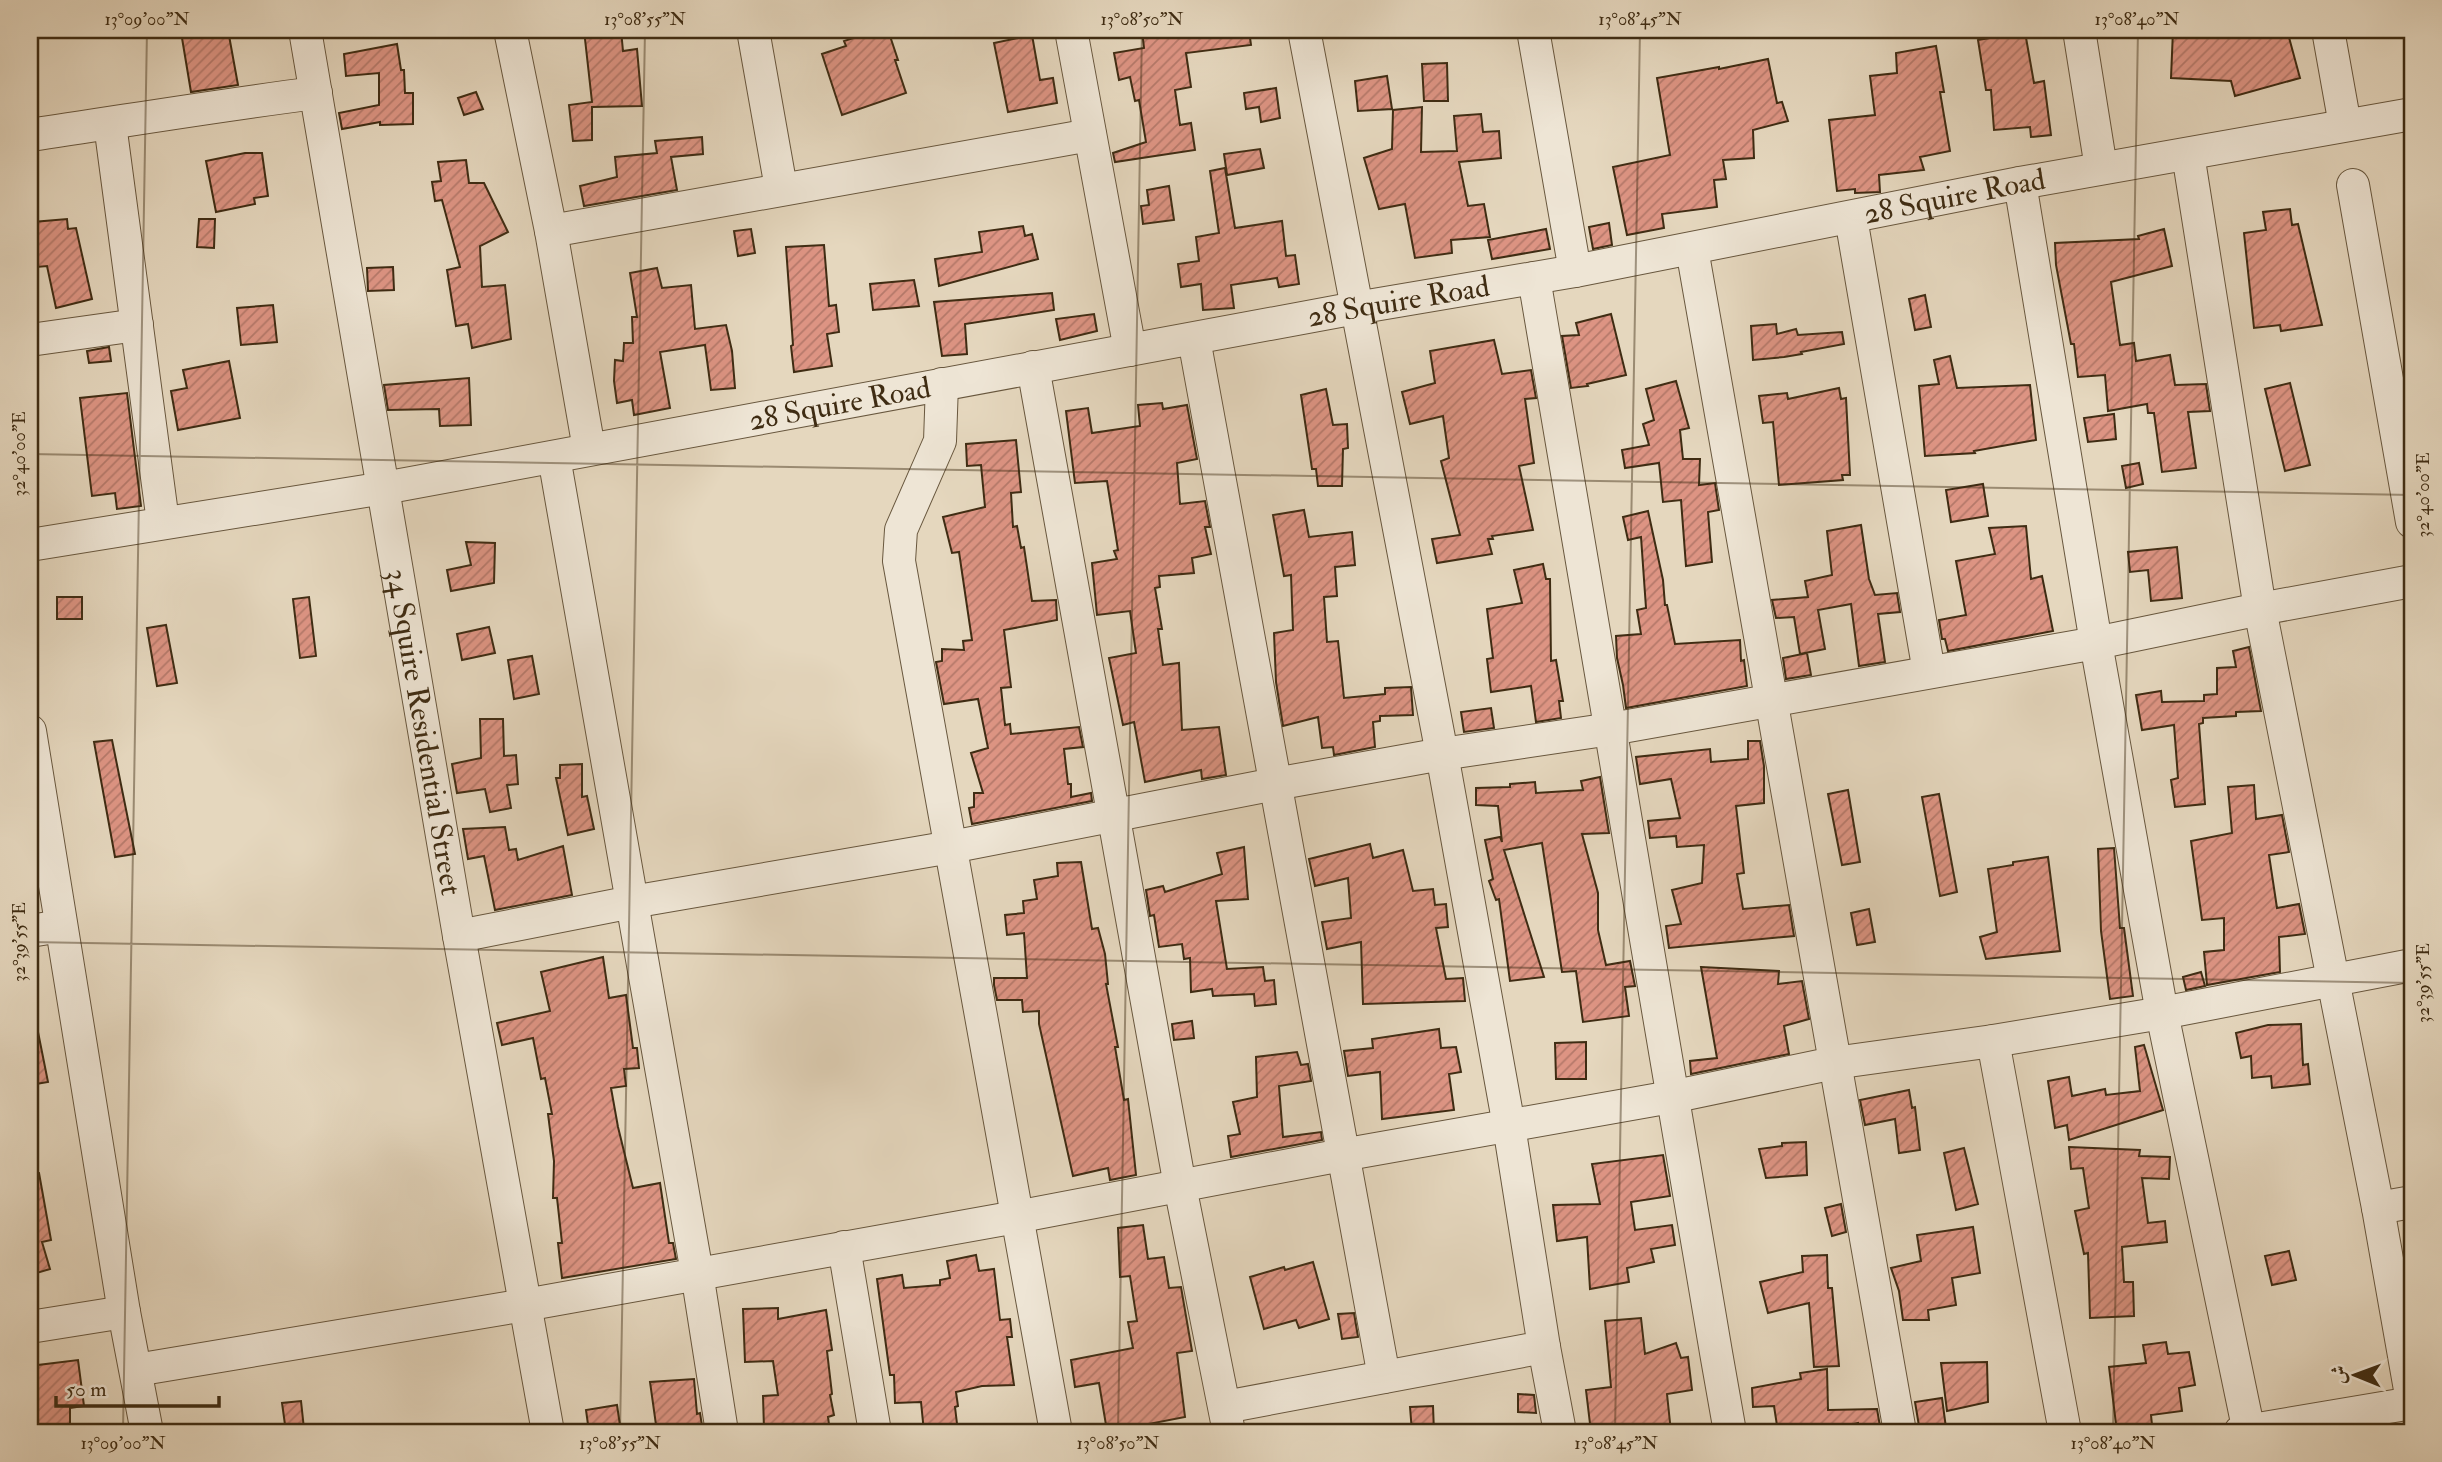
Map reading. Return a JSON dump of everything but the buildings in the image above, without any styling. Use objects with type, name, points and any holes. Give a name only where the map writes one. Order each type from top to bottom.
[{"type":"street","name":"34 Squire Residential Street","points":[[305,30],[459,936],[548,1432]]},
{"type":"street","points":[[510,30],[551,231],[589,449]]},
{"type":"street","points":[[753,30],[781,188]]},
{"type":"street","points":[[1070,30],[1130,350]]},
{"type":"street","points":[[1304,30],[1442,754],[1509,1126],[1560,1432]]},
{"type":"street","points":[[1533,30],[1575,271]]},
{"type":"street","points":[[2079,30],[2101,168]]},
{"type":"street","points":[[2328,30],[2345,125]]},
{"type":"street","points":[[30,135],[218,105],[316,93]]},
{"type":"street","name":"28 Squire Road","points":[[30,545],[384,488],[1356,308],[1575,271],[2101,168],[2412,114]]},
{"type":"street","points":[[110,124],[163,522]]},
{"type":"street","points":[[551,231],[1090,135]]},
{"type":"street","points":[[2020,183],[2096,643],[2162,1013],[2246,1432],[2412,1402],[2335,981],[2260,609],[2188,154]]},
{"type":"street","points":[[2353,185],[2412,522]]},
{"type":"street","points":[[1852,218],[1929,672]]},
{"type":"street","points":[[1692,249],[1900,1432]]},
{"type":"street","points":[[1534,278],[1730,1432]]},
{"type":"street","points":[[30,340],[136,325]]},
{"type":"street","points":[[1194,339],[1384,1377]]},
{"type":"street","points":[[1033,367],[1180,1186],[1227,1420],[1384,1377],[1544,1348]]},
{"type":"street","points":[[942,384],[940,441],[901,530],[899,561],[1056,1432]]},
{"type":"street","points":[[554,457],[697,1273],[722,1432]]},
{"type":"street","points":[[459,936],[1442,754],[1611,729],[2096,643],[2412,581]]},
{"type":"street","points":[[30,731],[124,1312],[147,1432]]},
{"type":"street","points":[[30,931],[61,926]]},
{"type":"street","points":[[136,1370],[525,1305],[1016,1217],[1342,1155],[1671,1097],[1834,1063],[1993,1041],[2162,1013],[2412,965]]},
{"type":"street","points":[[1993,1041],[2065,1432]]},
{"type":"street","points":[[2378,1208],[2412,1202]]},
{"type":"street","points":[[844,1247],[876,1432]]},
{"type":"street","points":[[30,1327],[124,1312]]}]
